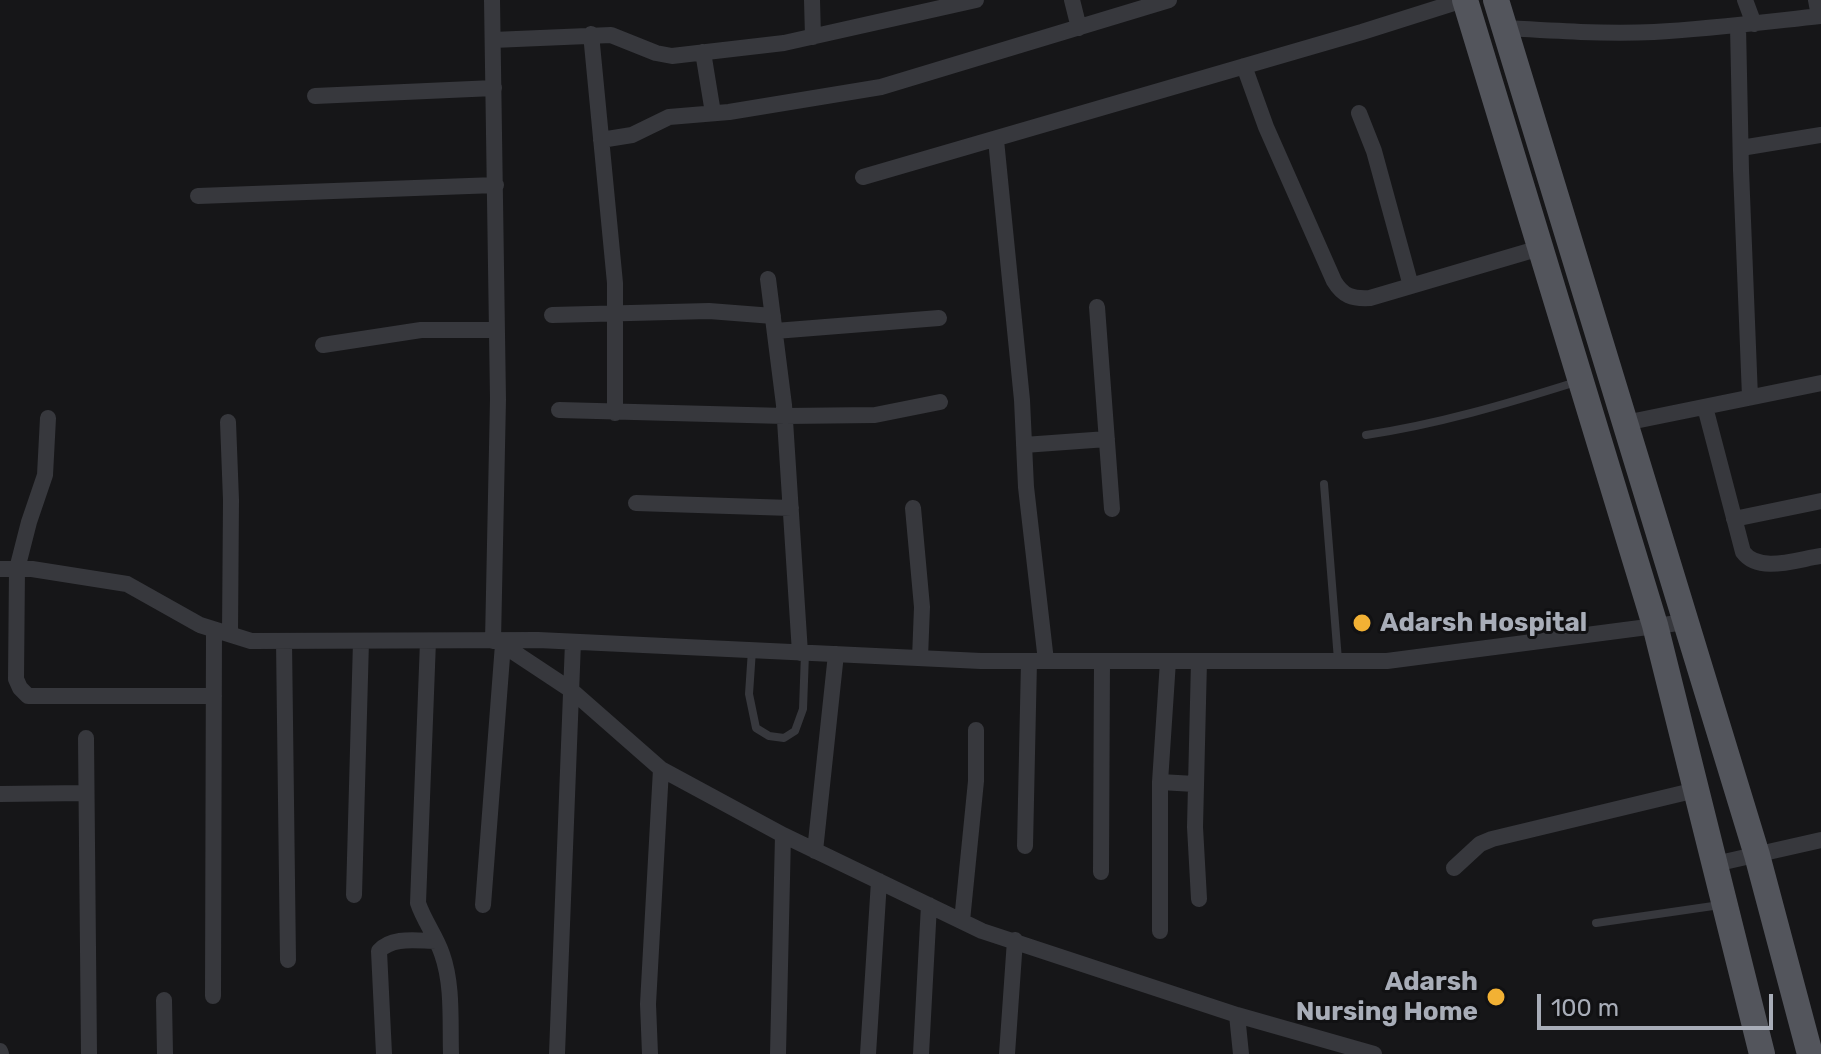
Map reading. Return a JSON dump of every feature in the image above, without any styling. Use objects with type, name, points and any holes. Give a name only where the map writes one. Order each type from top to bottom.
[{"type":"main road","points":[[1464,0],[1655,625],[1762,1054]]},
{"type":"main road","points":[[1496,0],[1757,855],[1810,1054]]},
{"type":"street","points":[[483,905],[498,642],[492,0]]},
{"type":"street","points":[[812,0],[813,37]]},
{"type":"street","points":[[493,40],[611,35],[672,56],[784,43],[976,0]]},
{"type":"street","points":[[1072,0],[1079,28]]},
{"type":"street","points":[[601,140],[632,135],[669,117],[881,87],[1169,0]]},
{"type":"street","points":[[863,177],[1464,0]]},
{"type":"street","points":[[1745,0],[1741,148],[1750,397]]},
{"type":"street","points":[[1505,28],[1595,33],[1653,32],[1746,25],[1819,10]]},
{"type":"street","points":[[591,34],[615,283],[615,413]]},
{"type":"street","points":[[703,52],[713,113]]},
{"type":"street","points":[[1244,66],[1266,127],[1342,294],[1356,299],[1370,298],[1540,248]]},
{"type":"street","points":[[315,96],[494,88]]},
{"type":"street","points":[[1359,113],[1374,151],[1411,286]]},
{"type":"street","points":[[1741,148],[1821,135]]},
{"type":"street","points":[[996,140],[1019,368],[1038,661],[1027,682],[1025,846]]},
{"type":"street","points":[[198,196],[496,185]]},
{"type":"street","points":[[768,279],[785,416],[802,653]]},
{"type":"street","points":[[1097,307],[1112,509]]},
{"type":"street","points":[[552,315],[709,311],[774,324],[939,318]]},
{"type":"street","points":[[323,345],[421,330],[497,330]]},
{"type":"street","points":[[1625,423],[1821,383]]},
{"type":"street","points":[[559,410],[785,416],[875,415],[940,402]]},
{"type":"street","points":[[1705,407],[1743,552],[1754,563],[1767,564],[1821,556]]},
{"type":"street","points":[[48,418],[45,475],[17,569],[16,679],[20,688],[28,696],[214,696]]},
{"type":"street","points":[[213,996],[214,696],[222,632],[231,500],[228,422]]},
{"type":"street","points":[[1024,445],[1107,439]]},
{"type":"street","points":[[1734,519],[1821,501]]},
{"type":"street","points":[[636,503],[791,508]]},
{"type":"street","points":[[913,508],[922,607],[920,658]]},
{"type":"street","points":[[0,569],[32,569],[127,584],[200,625],[251,641],[573,642],[1038,661],[1387,661],[1686,622]]},
{"type":"street","points":[[284,641],[288,960]]},
{"type":"street","points":[[354,895],[361,641]]},
{"type":"street","points":[[428,641],[417,889],[421,912],[442,951],[448,977],[451,1054]]},
{"type":"street","points":[[498,642],[571,690],[661,769],[783,835],[982,931],[1237,1015],[1374,1054]]},
{"type":"street","points":[[557,1054],[573,642]]},
{"type":"street","points":[[815,851],[836,654]]},
{"type":"street","points":[[1101,872],[1102,661]]},
{"type":"street","points":[[1160,931],[1160,782],[1168,661]]},
{"type":"street","points":[[1199,661],[1195,784],[1199,899]]},
{"type":"street","points":[[962,921],[976,781],[976,730]]},
{"type":"street","points":[[86,738],[89,1054]]},
{"type":"street","points":[[650,1054],[648,1004],[661,769]]},
{"type":"street","points":[[1160,782],[1195,784]]},
{"type":"street","points":[[1454,868],[1480,844],[1492,839],[1696,790]]},
{"type":"street","points":[[0,794],[86,793]]},
{"type":"street","points":[[778,1054],[783,835]]},
{"type":"street","points":[[1715,864],[1821,840]]},
{"type":"street","points":[[868,1054],[879,881]]},
{"type":"street","points":[[921,1054],[929,905]]},
{"type":"street","points":[[1007,1054],[1015,940]]},
{"type":"street","points":[[384,1054],[379,951],[385,944],[396,941],[436,941]]},
{"type":"street","points":[[164,1000],[165,1054]]},
{"type":"street","points":[[1237,1015],[1241,1054]]},
{"type":"lane","points":[[1366,435],[1469,416],[1580,381]]},
{"type":"lane","points":[[1324,484],[1338,661]]},
{"type":"lane","points":[[752,650],[749,694],[756,728],[769,736],[784,738],[795,731],[803,709],[802,653]]},
{"type":"lane","points":[[1596,923],[1725,904]]},
{"type":"place","name":"Adarsh Hospital","points":[[1362,623]]},
{"type":"place","name":"Adarsh Nursing Home","points":[[1496,997]]}]
